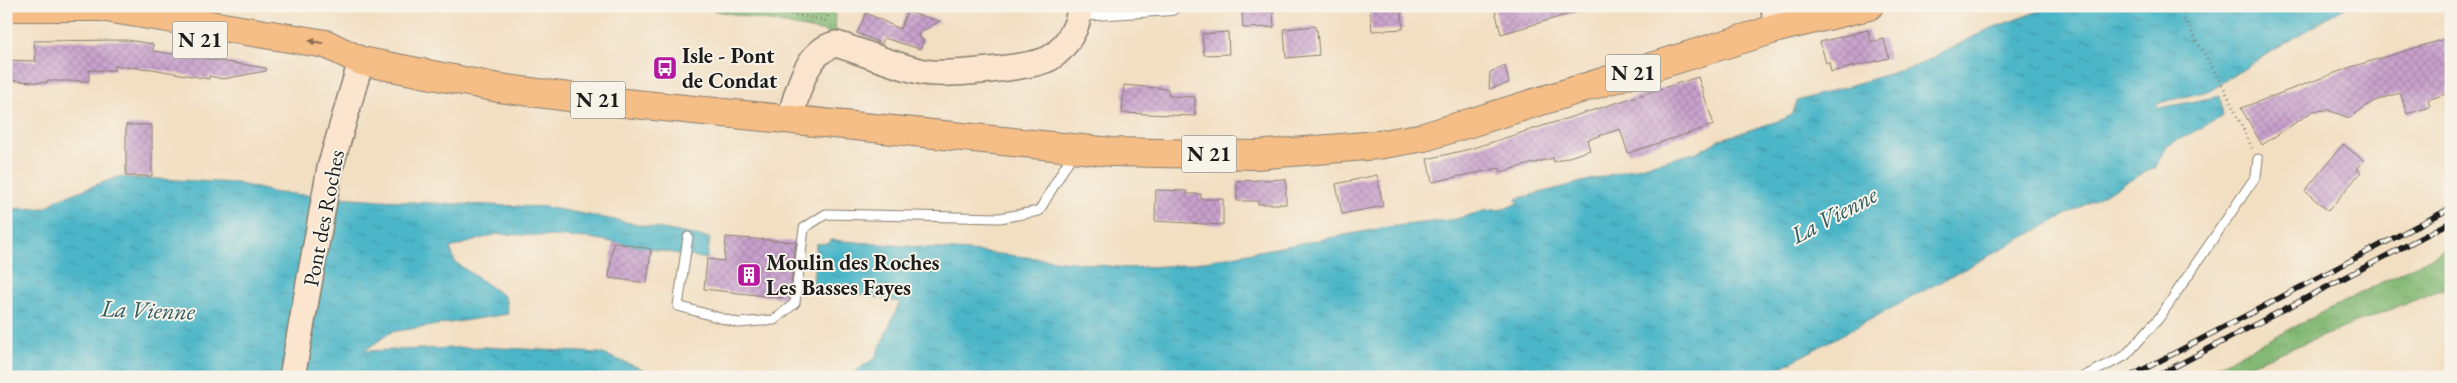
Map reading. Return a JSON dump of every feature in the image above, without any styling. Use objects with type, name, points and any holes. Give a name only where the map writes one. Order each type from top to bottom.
[{"type":"main road","name":"N 21","points":[[6,7],[100,7],[316,42],[326,44],[361,61],[499,88],[1112,152],[1255,155],[1396,142],[1442,131],[1776,17],[1869,6]]},
{"type":"street","points":[[790,118],[813,58],[826,46],[836,44],[924,72],[944,73],[1034,64],[1050,57],[1065,44],[1079,9],[1171,6]]},
{"type":"street","name":"Pont des Roches","points":[[292,377],[330,168],[361,61]]},
{"type":"lane","points":[[688,236],[678,306],[738,323],[774,320],[795,303],[804,228],[826,214],[1000,218],[1039,211],[1076,148]]},
{"type":"lane","points":[[2083,377],[2125,356],[2159,318],[2256,176],[2258,159]]},
{"type":"path","points":[[686,6],[765,9],[828,21]]},
{"type":"path","points":[[2177,6],[2225,90],[2258,159]]},
{"type":"green space","points":[[692,6],[834,6],[836,34]]},
{"type":"green space","points":[[2451,247],[2451,286],[2218,377],[2196,377]]},
{"type":"water","name":"La Vienne","points":[[2053,6],[2346,6],[2208,91],[2159,103],[2156,107],[2160,108],[2220,96],[2223,116],[2167,146],[2155,167],[1776,370],[1770,377],[847,377],[875,358],[900,302],[813,285],[816,244],[830,243],[831,240],[980,252],[1127,268],[1184,265],[1388,227],[1456,219],[1484,211],[1504,209],[1518,203],[1516,199],[1698,152],[1719,140],[1784,119],[1793,113],[1797,101],[1916,66],[1989,29]]},
{"type":"water","name":"La Vienne","points":[[118,177],[236,183],[277,193],[427,203],[546,207],[710,238],[707,259],[590,238],[497,234],[450,248],[455,262],[505,297],[508,314],[391,332],[364,351],[483,347],[600,353],[664,377],[6,377],[6,209],[46,208],[58,199]]},
{"type":"building","points":[[1370,6],[1401,6],[1403,29],[1372,31]]},
{"type":"building","points":[[1494,6],[1579,6],[1580,11],[1501,34]]},
{"type":"building","points":[[1273,9],[1274,27],[1243,28],[1242,11]]},
{"type":"building","points":[[907,12],[940,21],[919,33],[918,37],[924,40],[920,49],[884,38],[882,44],[857,33],[866,13],[900,29]]},
{"type":"building","points":[[1315,26],[1319,55],[1286,58],[1284,29]]},
{"type":"building","points":[[1868,30],[1871,42],[1884,39],[1889,58],[1831,72],[1829,62],[1826,63],[1820,42]]},
{"type":"building","points":[[1228,32],[1229,54],[1204,55],[1202,34]]},
{"type":"building","points":[[2451,37],[2451,92],[2428,100],[2430,107],[2407,114],[2400,93],[2374,101],[2349,118],[2328,110],[2313,111],[2262,145],[2241,108],[2351,67]]},
{"type":"building","points":[[127,40],[153,44],[153,51],[266,68],[266,71],[223,79],[209,76],[209,79],[152,69],[115,66],[115,70],[89,70],[89,81],[46,81],[47,83],[6,80],[6,60],[36,61],[34,41]]},
{"type":"building","points":[[1505,66],[1509,83],[1489,89],[1490,72]]},
{"type":"building","points":[[1698,77],[1714,125],[1628,153],[1620,129],[1587,140],[1590,150],[1554,162],[1553,158],[1501,172],[1500,168],[1432,182],[1427,159],[1470,149]]},
{"type":"building","points":[[1124,85],[1168,89],[1169,96],[1195,97],[1195,116],[1122,113]]},
{"type":"building","points":[[126,125],[152,125],[152,176],[126,176]]},
{"type":"building","points":[[2343,144],[2364,161],[2357,169],[2361,172],[2328,211],[2305,191]]},
{"type":"building","points":[[1377,175],[1383,206],[1342,214],[1336,184]]},
{"type":"building","points":[[1286,179],[1286,204],[1258,204],[1258,201],[1237,201],[1237,181]]},
{"type":"building","points":[[1156,190],[1187,191],[1187,194],[1201,194],[1201,199],[1223,199],[1223,225],[1155,221]]},
{"type":"building","name":"Moulin des Roches Les Basses Fayes","points":[[726,237],[796,242],[790,292],[783,298],[704,289],[707,259],[724,261]]},
{"type":"building","points":[[613,242],[651,249],[647,283],[609,278]]},
{"type":"railway","points":[[2129,377],[2451,208]]},
{"type":"railway","points":[[2155,377],[2451,222]]},
{"type":"place","name":"Isle - Pont de Condat","points":[[665,68]]},
{"type":"place","name":"Moulin des Roches Les Basses Fayes","points":[[749,275]]}]
